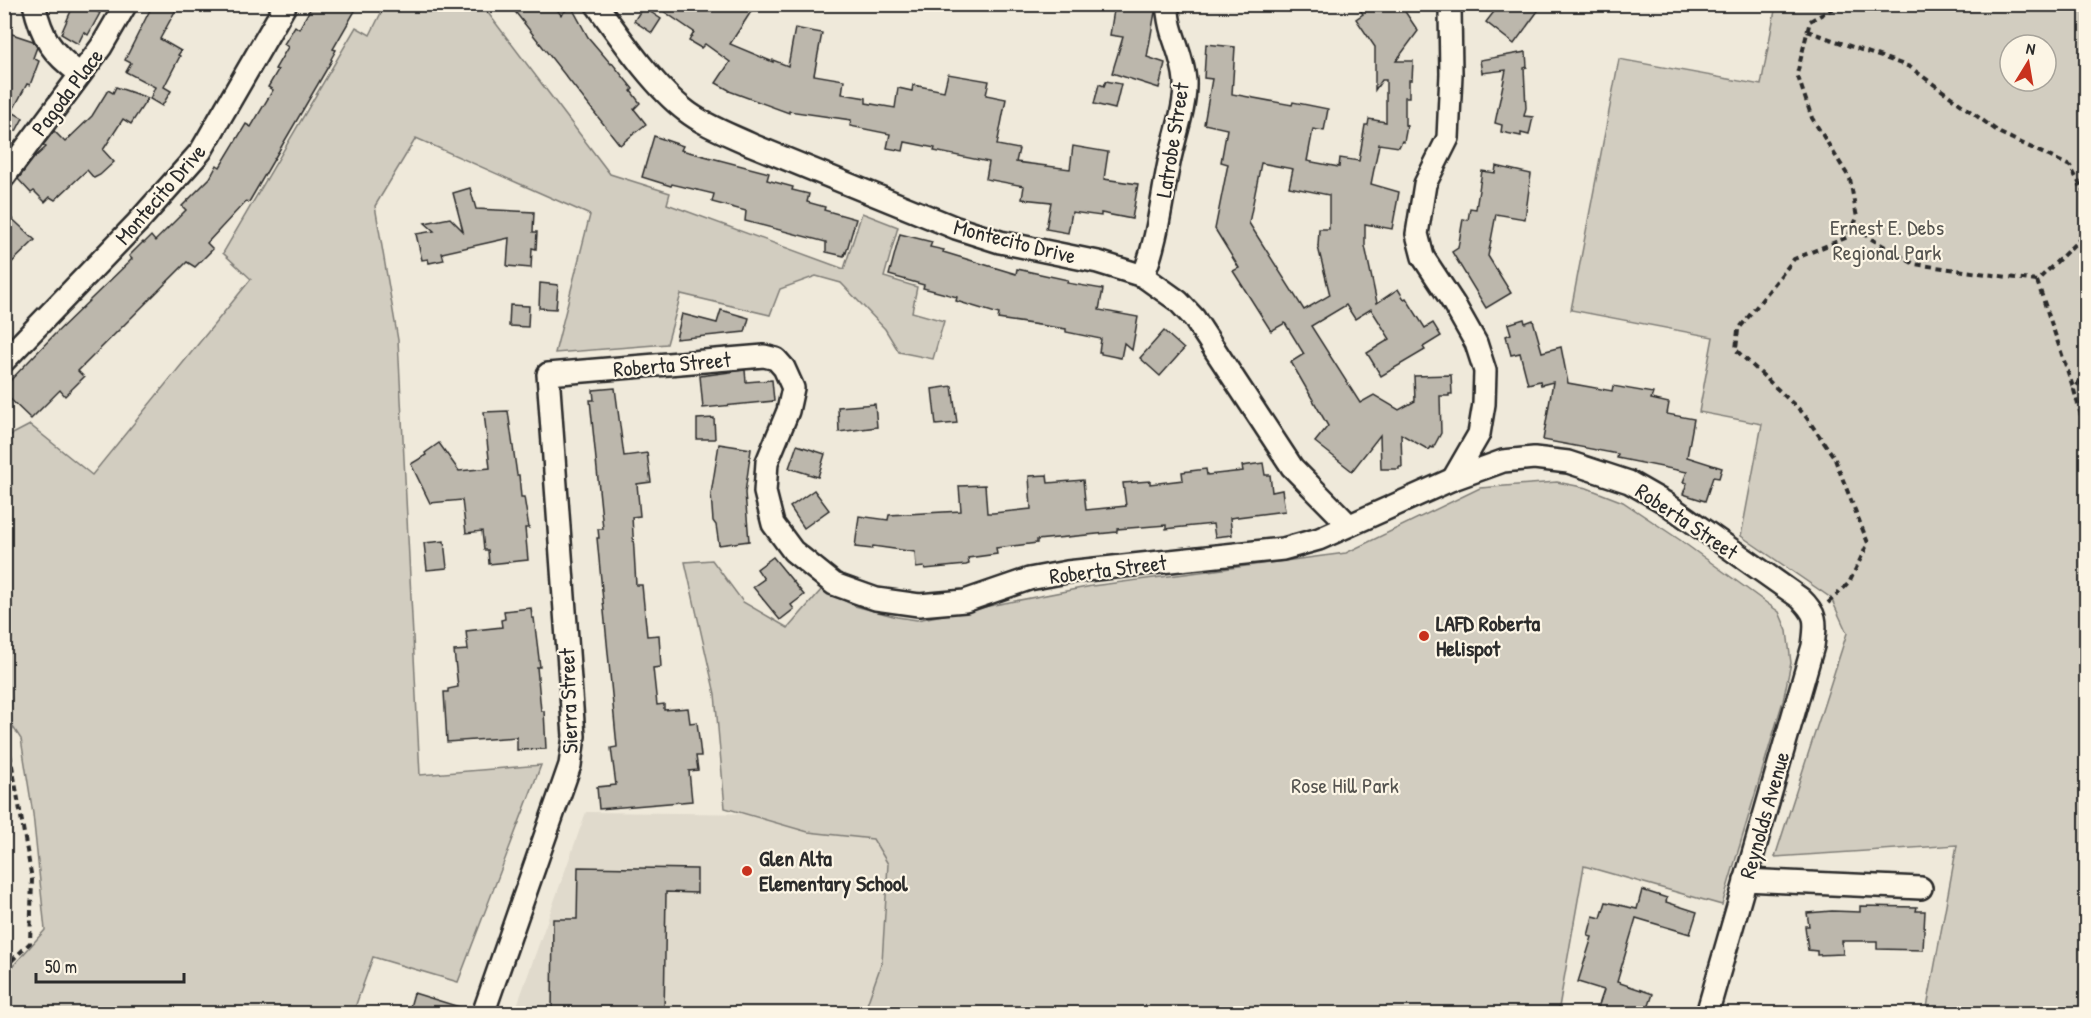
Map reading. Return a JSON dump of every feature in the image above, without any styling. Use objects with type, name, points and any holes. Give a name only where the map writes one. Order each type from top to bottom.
[{"type":"street","points":[[34,4],[46,43],[59,58],[80,74]]},
{"type":"street","name":"Pagoda Place","points":[[4,177],[101,47],[126,4]]},
{"type":"street","name":"Montecito Drive","points":[[4,361],[137,223],[201,151],[286,4]]},
{"type":"street","name":"Montecito Drive","points":[[596,4],[670,98],[688,113],[752,145],[956,228],[1000,242],[1098,262],[1143,276],[1178,301],[1194,318],[1292,467],[1349,525]]},
{"type":"street","name":"Latrobe Street","points":[[1143,276],[1151,258],[1183,103],[1185,82],[1182,60],[1171,30],[1167,4]]},
{"type":"street","points":[[1450,6],[1451,74],[1448,138],[1425,184],[1417,234],[1423,257],[1476,343],[1485,371],[1484,404],[1479,434],[1453,478]]},
{"type":"street","name":"Roberta Street","points":[[548,374],[764,356],[776,358],[784,368],[793,388],[788,411],[767,462],[765,492],[773,524],[794,551],[834,584],[876,599],[919,605],[965,601],[1029,579],[1067,572],[1283,549],[1318,539],[1453,478],[1503,461],[1534,458],[1568,462],[1629,482],[1664,502],[1800,598],[1815,616]]},
{"type":"street","name":"Sierra Street","points":[[483,1014],[570,765],[574,736],[548,374]]},
{"type":"street","name":"Reynolds Avenue","points":[[1707,1014],[1813,646],[1815,616]]},
{"type":"street","points":[[1745,880],[1921,888]]},
{"type":"path","points":[[1815,616],[1849,583],[1868,543],[1834,457],[1804,414],[1736,350],[1738,330],[1794,259],[1848,237],[1857,219],[1850,179],[1812,118],[1797,74],[1810,21],[1842,4]]},
{"type":"path","points":[[1807,31],[1910,67],[2000,133],[2070,166],[2086,195]]},
{"type":"path","points":[[1853,228],[1914,264],[2037,281]]},
{"type":"path","points":[[2037,281],[2086,233]]},
{"type":"path","points":[[2037,281],[2074,390],[2086,434]]},
{"type":"path","points":[[2074,390],[2086,372]]},
{"type":"path","points":[[4,746],[10,754],[32,879],[30,943],[4,968]]},
{"type":"shaded area","name":"Glen Alta Elementary School","points":[[913,765],[887,1013],[514,1014],[586,812],[863,815]]},
{"type":"green space","points":[[385,5],[482,5],[610,174],[670,193],[667,204],[844,269],[862,213],[898,227],[884,277],[917,287],[912,312],[944,321],[933,359],[899,352],[885,329],[841,283],[816,276],[780,289],[770,315],[681,294],[667,344],[555,353],[590,215],[416,138],[375,206],[398,340],[420,775],[541,765],[458,982],[373,957],[353,1013],[5,1013],[5,975],[45,930],[33,814],[21,739],[5,715],[5,438],[30,425],[92,475],[251,279],[223,253],[356,27],[370,35]]},
{"type":"green space","name":"Ernest E. Debs Regional Park","points":[[1776,5],[2086,5],[2086,1013],[1926,1013],[1957,845],[1775,857],[1847,633],[1831,598],[1741,536],[1762,424],[1699,412],[1713,337],[1571,310],[1619,59],[1761,85]]},
{"type":"green space","name":"Rose Hill Park","points":[[1557,482],[1587,488],[1623,502],[1779,612],[1787,631],[1791,663],[1783,701],[1722,905],[1584,866],[1558,1013],[864,1013],[882,962],[888,864],[873,839],[808,832],[725,808],[715,694],[685,562],[712,560],[743,602],[788,628],[822,589],[855,606],[917,620],[1092,586],[1346,553],[1480,488]]},
{"type":"building","points":[[74,4],[97,4],[94,10],[100,13],[88,35],[84,32],[78,44],[61,34]]},
{"type":"building","points":[[153,4],[179,4],[160,39],[181,51],[164,87],[171,91],[162,106],[150,99],[155,87],[126,72],[131,63],[125,60]]},
{"type":"building","points":[[313,4],[359,4],[333,49],[336,50],[332,60],[249,202],[246,201],[207,243],[213,249],[195,267],[187,262],[78,371],[84,377],[65,396],[60,390],[31,419],[4,393],[4,387],[132,259],[129,256],[143,242],[151,236],[155,241],[186,210],[182,206],[210,178],[217,165],[220,167],[246,124],[251,127],[273,90],[268,87],[288,47],[284,44],[295,26],[299,29]]},
{"type":"building","points":[[509,4],[553,4],[561,15],[571,6],[588,37],[633,89],[631,91],[640,103],[634,109],[646,124],[620,145]]},
{"type":"building","points":[[653,4],[756,4],[730,44],[788,66],[795,28],[822,33],[814,75],[844,80],[842,94],[866,98],[866,103],[895,108],[898,88],[912,91],[913,85],[944,91],[948,74],[989,81],[986,95],[1006,99],[997,145],[1019,149],[1016,162],[1070,169],[1073,146],[1108,152],[1104,179],[1138,184],[1132,219],[1101,213],[1101,216],[1072,212],[1068,233],[1046,229],[1051,202],[1022,199],[1024,186],[986,179],[989,162],[934,151],[935,148],[905,142],[903,151],[887,148],[890,134],[850,126],[851,120],[789,111],[789,113],[729,91],[716,83],[730,62],[705,44],[701,48],[689,41],[694,32]]},
{"type":"building","points":[[1115,4],[1154,6],[1155,12],[1147,57],[1165,63],[1159,88],[1112,73],[1123,37],[1110,35]]},
{"type":"building","points":[[1356,4],[1400,4],[1418,31],[1396,61],[1413,61],[1412,80],[1409,80],[1409,97],[1405,97],[1405,125],[1407,126],[1404,142],[1402,141],[1399,147],[1379,144],[1371,184],[1399,192],[1392,229],[1365,224],[1365,246],[1377,303],[1398,289],[1425,328],[1433,323],[1441,336],[1423,347],[1425,350],[1381,376],[1367,353],[1390,339],[1371,309],[1355,319],[1346,305],[1311,326],[1360,403],[1374,395],[1399,410],[1415,401],[1414,376],[1451,375],[1452,394],[1440,396],[1441,433],[1433,448],[1429,450],[1401,434],[1402,467],[1381,469],[1380,435],[1352,471],[1315,442],[1328,426],[1291,362],[1304,354],[1285,323],[1271,331],[1233,271],[1239,268],[1215,229],[1228,164],[1221,162],[1227,129],[1204,124],[1212,79],[1204,78],[1206,44],[1235,47],[1232,94],[1328,109],[1324,131],[1313,129],[1307,161],[1339,167],[1340,158],[1359,161],[1365,125],[1368,125],[1369,119],[1386,122],[1386,80],[1382,80],[1375,90],[1375,47],[1356,19],[1363,14]],"holes":[[[1261,163],[1293,169],[1289,187],[1329,195],[1329,229],[1319,229],[1318,247],[1330,295],[1304,310],[1249,223]]]},
{"type":"building","points":[[1500,4],[1543,4],[1514,44],[1486,22]]},
{"type":"building","points":[[643,7],[661,19],[652,33],[634,21]]},
{"type":"building","points":[[9,33],[33,41],[37,47],[33,58],[39,61],[30,85],[27,84],[12,112],[23,118],[16,131],[4,127],[4,43]]},
{"type":"building","points":[[1526,52],[1524,116],[1533,117],[1529,135],[1521,133],[1521,136],[1501,132],[1502,125],[1495,123],[1506,70],[1482,73],[1480,60]]},
{"type":"building","points":[[1106,81],[1121,84],[1115,109],[1094,104],[1099,84],[1104,86]]},
{"type":"building","points":[[116,87],[148,98],[131,124],[123,119],[103,150],[114,162],[94,178],[87,170],[55,200],[50,197],[45,202],[34,191],[31,193],[18,179],[46,147],[43,145],[54,131],[65,142],[92,116],[108,90],[113,93]]},
{"type":"building","points":[[654,136],[683,146],[681,150],[769,173],[767,180],[809,194],[807,202],[825,207],[824,210],[856,219],[846,253],[844,256],[826,252],[826,242],[745,221],[746,211],[712,202],[714,194],[672,184],[671,186],[642,177]]},
{"type":"building","points":[[1496,166],[1531,174],[1525,219],[1496,214],[1488,256],[1511,293],[1486,308],[1452,252],[1458,248],[1463,219],[1468,220],[1470,208],[1476,209],[1482,171],[1495,173]]},
{"type":"building","points":[[470,188],[476,209],[534,212],[533,232],[537,232],[536,249],[532,248],[531,268],[507,266],[509,238],[442,253],[444,260],[429,263],[428,259],[422,260],[416,234],[434,231],[425,223],[450,218],[463,231],[453,193]]},
{"type":"building","points":[[4,211],[35,240],[4,270]]},
{"type":"building","points":[[900,234],[932,242],[930,247],[944,250],[943,252],[1016,274],[1017,269],[1068,280],[1067,283],[1103,289],[1099,310],[1138,317],[1132,350],[1124,343],[1121,358],[1101,354],[1099,352],[1101,339],[1066,332],[1066,329],[998,319],[999,314],[956,301],[957,297],[923,288],[924,285],[889,275]]},
{"type":"building","points":[[540,283],[558,285],[556,309],[539,308]]},
{"type":"building","points":[[510,305],[529,306],[528,327],[509,326]]},
{"type":"building","points":[[721,310],[749,318],[745,332],[676,339],[682,314],[717,323]]},
{"type":"building","points":[[1524,319],[1525,323],[1533,320],[1542,352],[1561,347],[1568,383],[1612,391],[1613,386],[1653,393],[1651,399],[1669,403],[1667,414],[1694,419],[1687,457],[1722,468],[1719,478],[1713,477],[1705,501],[1683,494],[1687,483],[1683,482],[1687,472],[1617,458],[1618,454],[1543,440],[1553,382],[1541,385],[1540,381],[1528,384],[1520,353],[1511,355],[1506,336],[1511,334],[1508,324]]},
{"type":"building","points":[[1164,331],[1184,349],[1160,376],[1140,358]]},
{"type":"building","points":[[745,370],[746,382],[772,380],[774,401],[703,408],[700,376]]},
{"type":"building","points":[[952,386],[957,423],[936,425],[932,389]]},
{"type":"building","points":[[615,388],[624,456],[647,453],[651,482],[637,484],[640,516],[632,517],[636,585],[642,585],[647,636],[659,635],[661,667],[653,668],[657,705],[664,704],[664,710],[688,708],[690,723],[697,722],[701,756],[696,756],[698,770],[689,771],[692,801],[599,809],[597,787],[616,785],[611,748],[617,747],[597,538],[599,538],[598,529],[603,529],[590,400],[594,400],[593,390]]},
{"type":"building","points":[[875,404],[877,427],[839,432],[838,407]]},
{"type":"building","points":[[508,411],[517,475],[519,475],[521,497],[524,497],[529,528],[525,528],[528,560],[489,564],[488,550],[484,550],[482,531],[466,533],[462,500],[430,503],[411,464],[426,455],[425,453],[439,443],[459,471],[490,468],[484,412]]},
{"type":"building","points":[[714,418],[715,439],[697,439],[697,419]]},
{"type":"building","points":[[719,444],[751,449],[745,493],[749,541],[719,545],[716,525],[713,521],[711,494]]},
{"type":"building","points":[[797,445],[825,454],[818,477],[789,468]]},
{"type":"building","points":[[1263,463],[1265,475],[1270,475],[1272,492],[1282,490],[1285,511],[1230,518],[1232,535],[1215,537],[1213,524],[1166,529],[1166,525],[1117,529],[1117,532],[1037,540],[1037,543],[996,548],[997,554],[968,558],[969,564],[966,565],[925,569],[924,567],[916,568],[915,552],[873,546],[872,549],[855,547],[859,516],[888,520],[889,515],[961,511],[959,486],[985,485],[987,513],[993,513],[1031,509],[1029,476],[1047,475],[1048,483],[1083,480],[1086,510],[1126,506],[1123,483],[1150,481],[1150,484],[1183,480],[1182,472],[1206,469],[1207,475],[1243,471],[1242,466]]},
{"type":"building","points":[[814,490],[829,510],[804,528],[790,507]]},
{"type":"building","points":[[444,541],[447,568],[427,570],[424,543]]},
{"type":"building","points":[[773,557],[804,595],[791,605],[794,609],[780,620],[753,587],[764,579],[757,569]]},
{"type":"building","points":[[531,608],[540,667],[537,667],[541,711],[544,711],[546,749],[517,750],[517,737],[447,742],[444,692],[458,687],[454,651],[468,650],[466,631],[502,627],[501,620],[505,619],[504,611]]},
{"type":"building","points":[[578,867],[697,869],[697,893],[666,892],[664,1014],[552,1014],[553,919],[577,919]]},
{"type":"building","points":[[1642,890],[1667,898],[1666,902],[1697,912],[1690,934],[1636,918],[1617,982],[1653,994],[1646,1014],[1596,1014],[1604,990],[1578,982],[1592,937],[1588,936],[1593,916],[1601,918],[1606,902],[1637,909]]},
{"type":"building","points":[[1860,906],[1917,907],[1916,911],[1925,911],[1923,950],[1877,949],[1877,941],[1842,941],[1843,954],[1817,955],[1817,951],[1808,950],[1805,926],[1809,926],[1807,913],[1860,912]]},
{"type":"building","points":[[414,993],[469,1010],[468,1014],[408,1014]]},
{"type":"place","name":"LAFD Roberta Helispot","points":[[1424,636]]},
{"type":"place","name":"Glen Alta Elementary School","points":[[747,871]]}]
